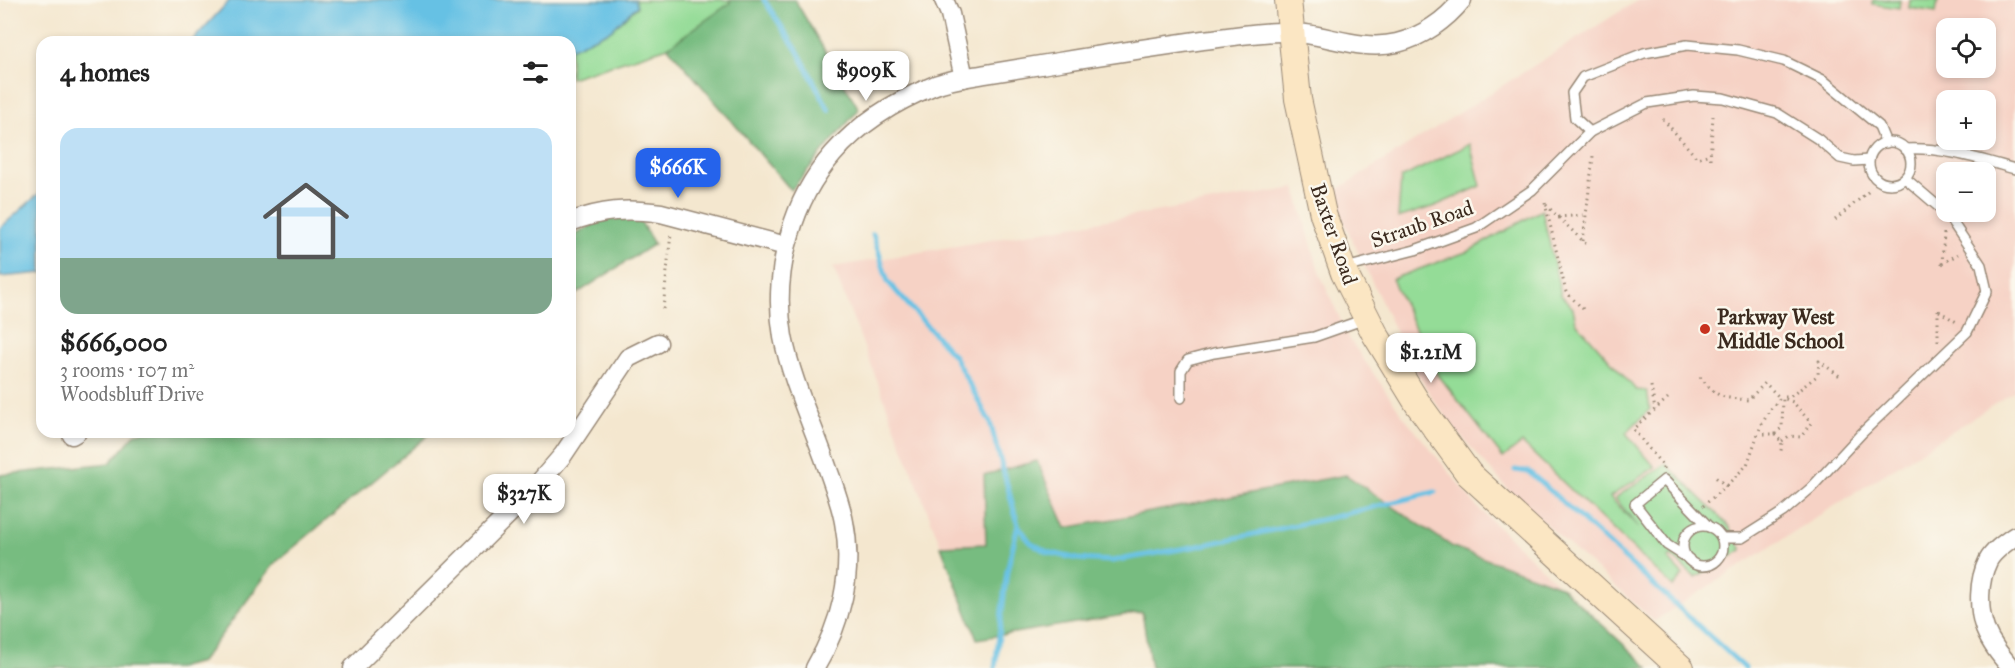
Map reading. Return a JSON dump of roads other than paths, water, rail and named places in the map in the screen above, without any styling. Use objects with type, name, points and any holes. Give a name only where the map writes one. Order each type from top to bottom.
[{"type":"main road","name":"Baxter Road","points":[[1288,0],[1298,99],[1323,214],[1342,269],[1367,318],[1418,404],[1469,474],[1681,668]]},
{"type":"street","points":[[944,0],[950,14],[964,78]]},
{"type":"street","points":[[815,668],[827,647],[840,615],[847,558],[844,524],[837,495],[783,335],[781,283],[786,246],[793,223],[812,183],[832,154],[856,130],[884,111],[935,85],[964,78],[1249,34],[1291,32],[1353,43],[1374,45],[1396,43],[1425,32],[1462,0]]},
{"type":"street","points":[[576,220],[612,210],[642,210],[786,246]]},
{"type":"street","points":[[576,436],[628,358],[658,343]]},
{"type":"street","points":[[352,668],[531,492],[574,438]]},
{"type":"street","points":[[2011,668],[1997,650],[1986,630],[1979,607],[1981,586],[1988,561],[2003,544],[2015,536]]},
{"type":"lane","points":[[1590,132],[1575,118],[1572,93],[1583,77],[1644,53],[1687,45],[1738,50],[1784,61],[1823,80],[1879,126],[1886,143]]},
{"type":"lane","name":"Straub Road","points":[[1342,269],[1415,250],[1476,228],[1532,190],[1590,132],[1647,103],[1694,96],[1723,98],[1777,113],[1818,139],[1840,158],[1854,161],[1869,160]]},
{"type":"lane","points":[[1886,143],[1899,145],[1905,149],[1911,162],[1905,178],[1893,184],[1880,182],[1871,173],[1869,160],[1875,149],[1886,143]]},
{"type":"lane","points":[[1905,149],[1919,148],[1953,152],[2015,169]]},
{"type":"lane","points":[[1722,538],[1742,538],[1783,512],[1811,488],[1862,433],[1967,332],[1988,291],[1981,265],[1947,214],[1905,178]]},
{"type":"lane","points":[[1181,398],[1180,371],[1188,360],[1214,353],[1314,337],[1367,318]]},
{"type":"lane","points":[[1689,559],[1683,544],[1688,533],[1697,527],[1714,529],[1722,538],[1723,551],[1715,562],[1702,566],[1696,565],[1667,545],[1635,504],[1664,480],[1708,527]]},
{"type":"water","points":[[230,0],[635,0],[637,6],[611,30],[576,46],[576,36],[197,36]]},
{"type":"water","points":[[36,196],[36,274],[0,277],[0,228]]},
{"type":"waterway","points":[[764,0],[797,50],[829,110]]},
{"type":"waterway","points":[[873,234],[888,282],[954,356],[990,422],[1018,525],[1030,542],[1047,552],[1078,559],[1112,561],[1198,546],[1329,518],[1435,492]]},
{"type":"waterway","points":[[1515,470],[1529,472],[1745,668]]},
{"type":"waterway","points":[[995,668],[1007,571],[1018,525]]},
{"type":"place","name":"Parkway West Middle School","points":[[1705,329]]}]
